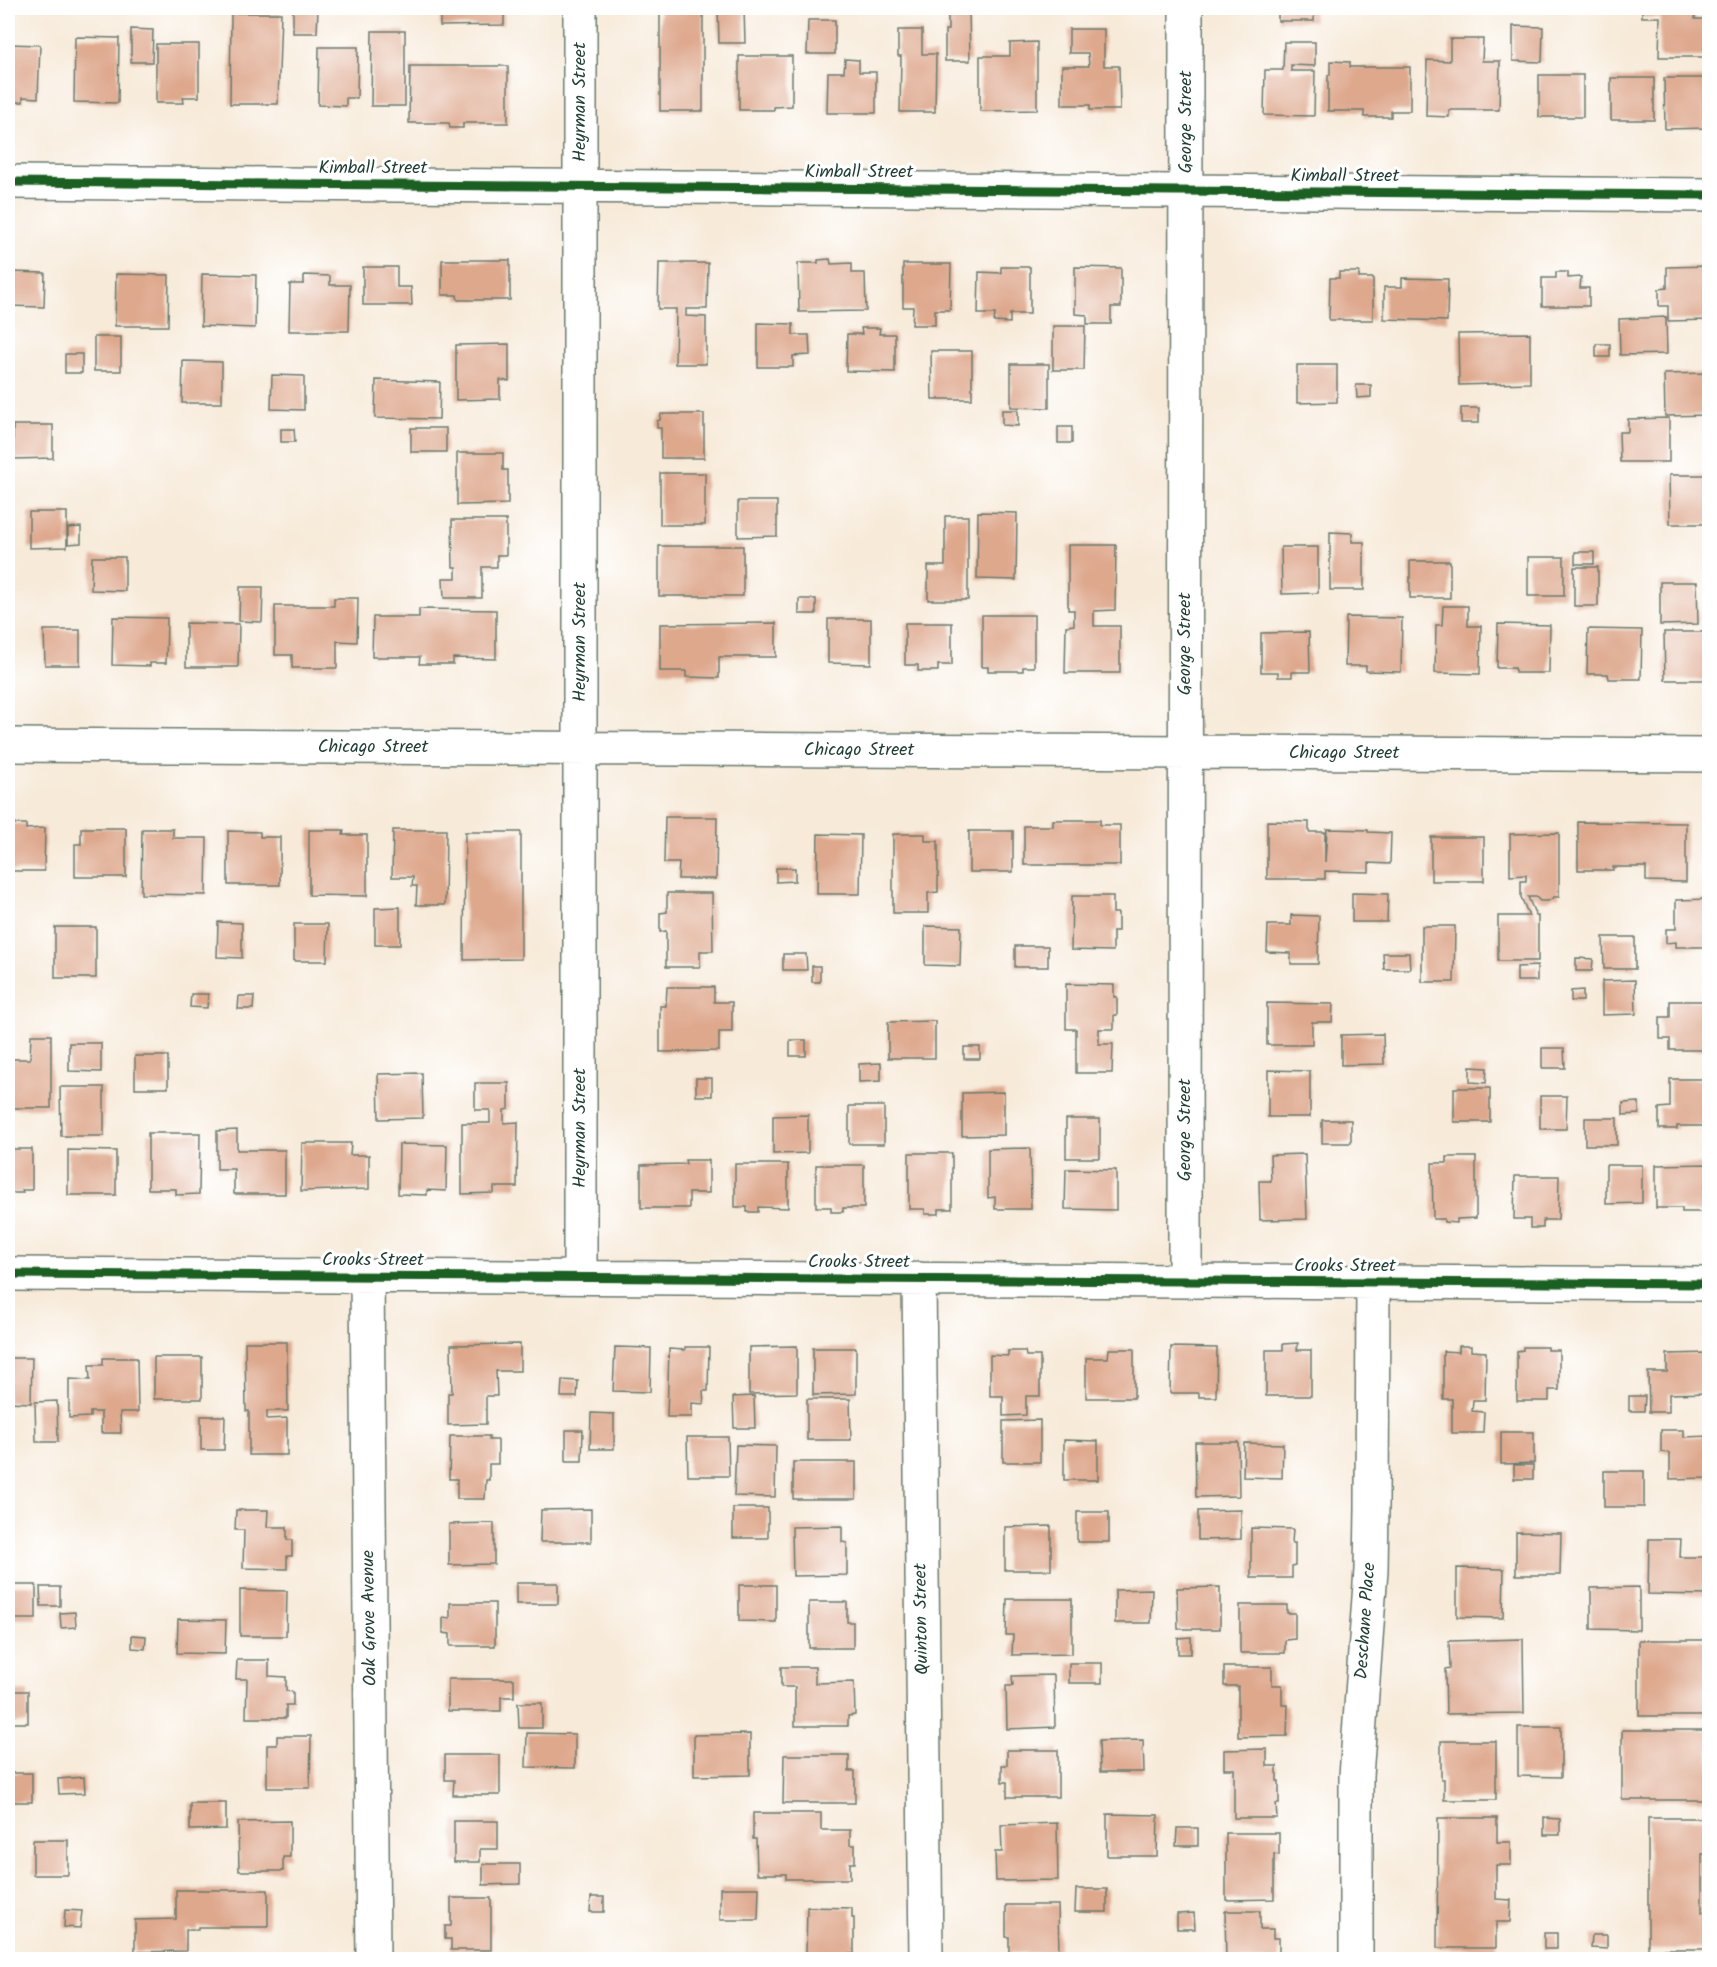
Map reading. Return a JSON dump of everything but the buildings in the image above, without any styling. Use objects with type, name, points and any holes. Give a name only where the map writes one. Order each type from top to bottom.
[{"type":"street","name":"Heyrman Street","points":[[580,8],[580,1277]]},
{"type":"street","name":"George Street","points":[[1185,1281],[1186,8]]},
{"type":"street","name":"Kimball Street","points":[[8,182],[1710,195]]},
{"type":"street","name":"Chicago Street","points":[[8,745],[1710,755]]},
{"type":"street","name":"Crooks Street","points":[[8,1274],[1710,1284]]},
{"type":"street","name":"Oak Grove Avenue","points":[[367,1277],[373,1959]]},
{"type":"street","name":"Quinton Street","points":[[919,1279],[926,1959]]},
{"type":"street","name":"Deschane Place","points":[[1356,1959],[1356,1776],[1371,1570],[1373,1282]]},
{"type":"cycle path","points":[[8,182],[1710,195]]},
{"type":"cycle path","points":[[8,1274],[1710,1284]]}]
